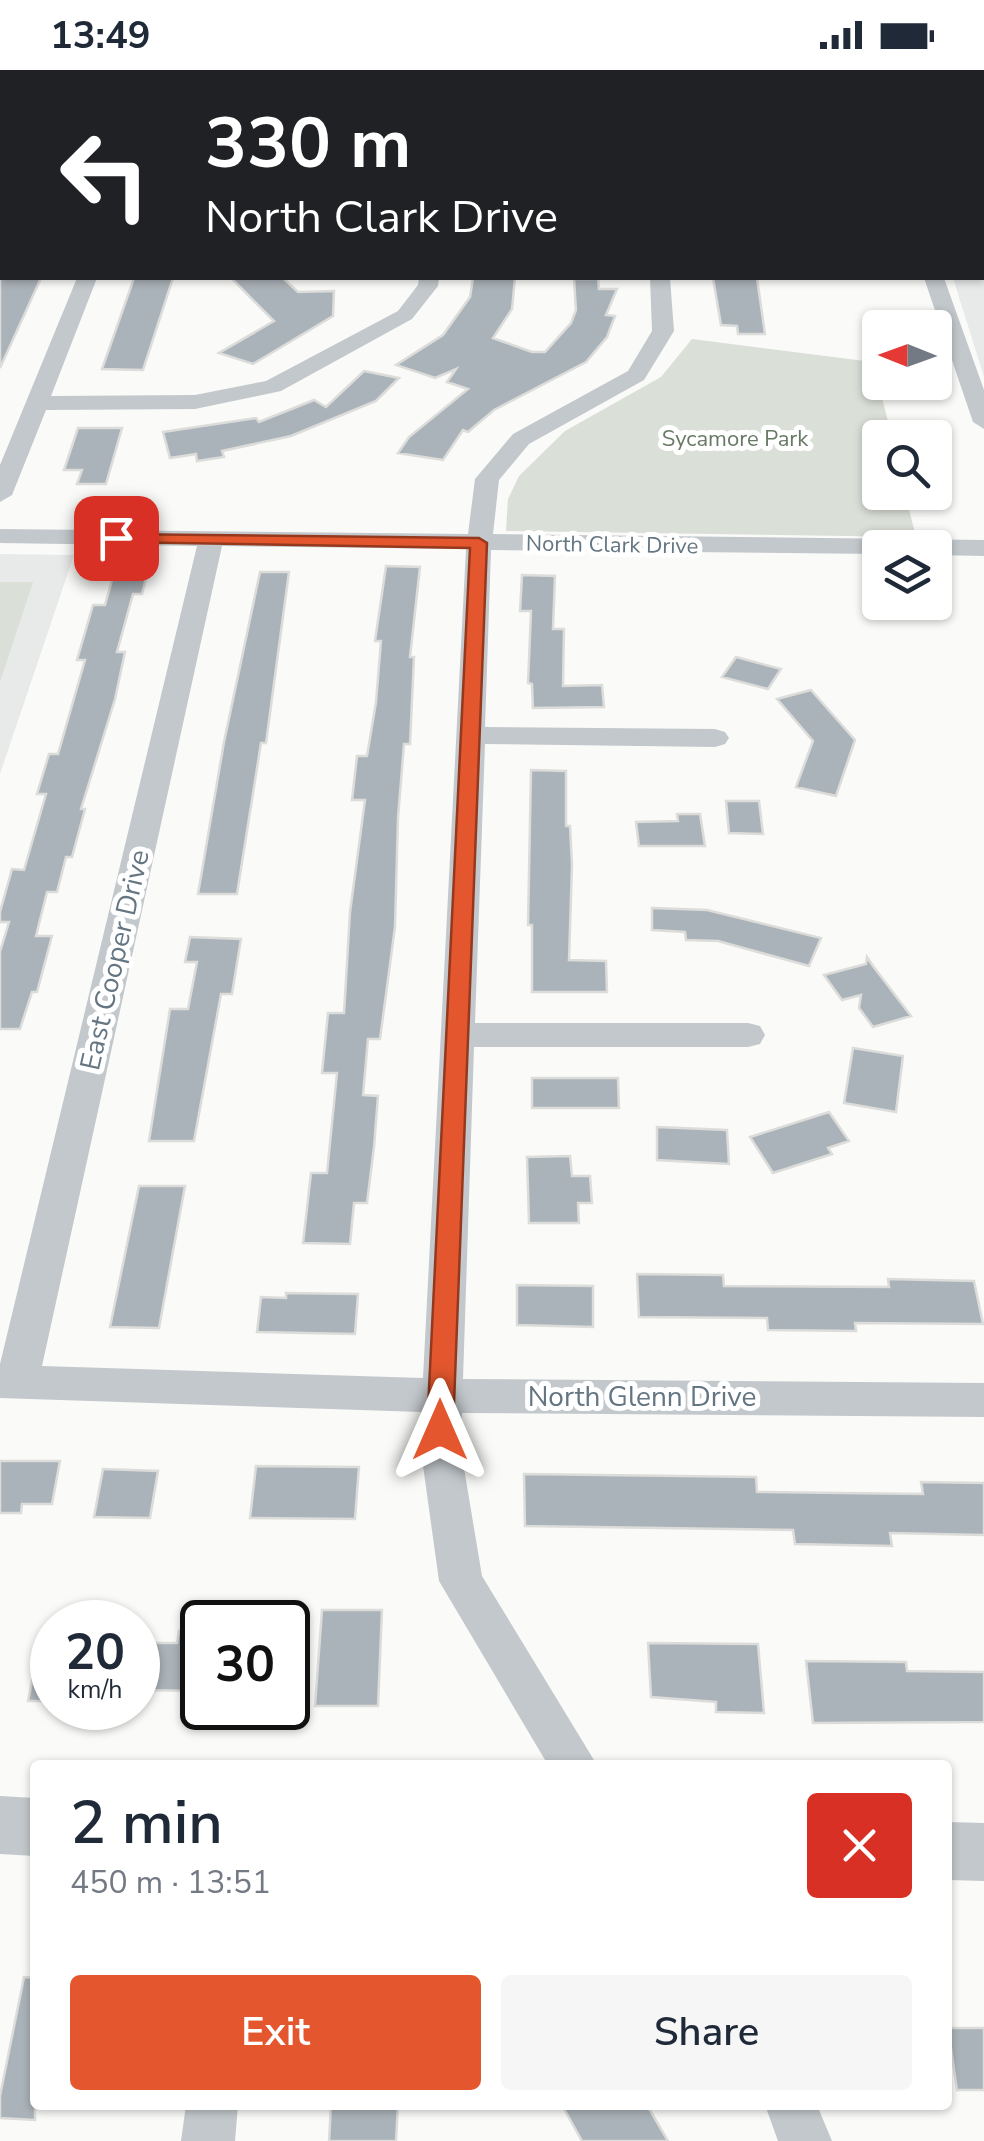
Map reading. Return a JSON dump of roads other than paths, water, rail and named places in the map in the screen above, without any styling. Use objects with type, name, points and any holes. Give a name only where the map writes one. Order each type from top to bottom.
[{"type":"street","points":[[0,495],[86,280]]},
{"type":"street","points":[[37,403],[195,402],[273,386],[405,315],[429,280]]},
{"type":"street","points":[[571,1760],[461,1581],[440,1444],[439,1396],[479,543],[487,479],[521,439],[636,374],[663,331],[660,280]]},
{"type":"street","points":[[935,280],[984,422]]},
{"type":"street","name":"North Clark Drive","points":[[0,536],[984,548]]},
{"type":"street","name":"East Cooper Drive","points":[[9,1381],[210,539]]},
{"type":"street","points":[[469,735],[715,738]]},
{"type":"street","points":[[457,1036],[748,1035]]},
{"type":"street","name":"North Glenn Drive","points":[[9,1381],[439,1396],[984,1400]]},
{"type":"street","points":[[0,1826],[30,1827]]},
{"type":"street","points":[[952,1851],[984,1852]]},
{"type":"street","points":[[208,2141],[211,2110]]},
{"type":"street","points":[[793,2110],[805,2141]]},
{"type":"park label","name":"Sycamore Park","points":[[735,439]]}]
